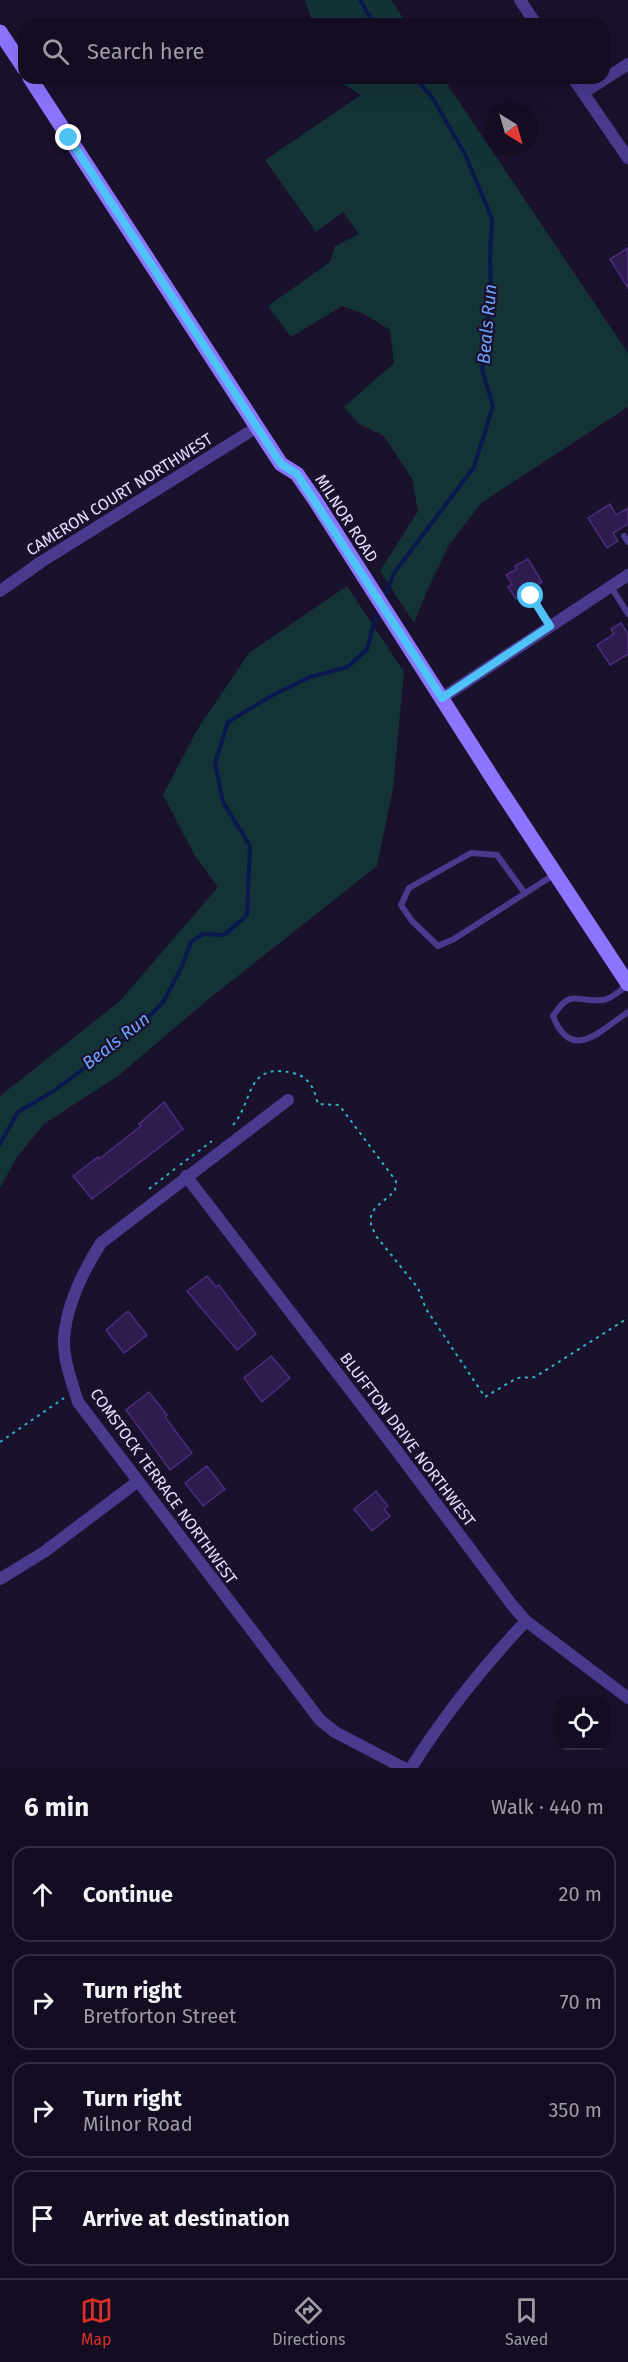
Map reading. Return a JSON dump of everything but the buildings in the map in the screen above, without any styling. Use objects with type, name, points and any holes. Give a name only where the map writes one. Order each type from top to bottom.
[{"type":"main road","points":[[0,32],[18,59]]},
{"type":"main road","name":"MILNOR ROAD","points":[[34,84],[281,464],[297,474],[628,984]]},
{"type":"street","points":[[520,0],[532,18]]},
{"type":"street","points":[[610,76],[628,64]]},
{"type":"street","points":[[577,84],[628,158]]},
{"type":"street","points":[[584,93],[598,84]]},
{"type":"street","name":"CAMERON COURT NORTHWEST","points":[[0,591],[41,562],[257,427]]},
{"type":"street","points":[[442,698],[628,575]]},
{"type":"street","name":"COMSTOCK TERRACE NORTHWEST","points":[[288,1100],[101,1243],[84,1270],[72,1304],[64,1339],[69,1374],[78,1402],[320,1720],[335,1732],[404,1768]]},
{"type":"street","name":"BLUFFTON DRIVE NORTHWEST","points":[[186,1176],[512,1605],[526,1621],[628,1698]]},
{"type":"street","points":[[0,1579],[44,1552],[137,1482]]},
{"type":"street","points":[[411,1768],[450,1709],[526,1621]]},
{"type":"lane","points":[[611,586],[628,614]]},
{"type":"lane","points":[[531,596],[550,626]]},
{"type":"lane","points":[[524,892],[496,855],[471,853],[409,888],[401,905],[412,921],[438,946],[454,939],[524,892],[556,874]]},
{"type":"lane","points":[[628,984],[605,1000],[571,998],[562,1002],[553,1016],[558,1029],[565,1037],[578,1041],[592,1036],[628,1012]]},
{"type":"path","points":[[233,1126],[241,1116],[248,1092],[258,1078],[271,1072],[283,1071],[301,1075],[313,1086],[318,1104],[339,1105],[396,1181],[395,1191],[375,1208],[371,1216],[371,1225],[376,1236],[418,1288],[426,1309],[485,1397],[517,1378],[535,1377],[628,1318]]},
{"type":"path","points":[[145,1192],[216,1138]]},
{"type":"path","points":[[0,1442],[64,1400],[62,1391]]},
{"type":"green space","points":[[305,0],[391,0],[403,18],[311,18]]},
{"type":"green space","points":[[344,84],[447,84],[484,139],[484,156],[495,156],[628,353],[628,407],[481,503],[449,545],[414,623],[380,571],[418,511],[412,479],[384,436],[359,424],[344,407],[394,363],[390,330],[364,314],[342,306],[291,337],[268,306],[330,262],[335,246],[359,234],[343,212],[316,232],[265,160],[361,95]]},
{"type":"green space","points":[[347,586],[404,672],[393,788],[377,866],[205,1002],[118,1076],[44,1124],[17,1157],[0,1188],[0,1096],[120,1001],[218,887],[195,856],[163,795],[197,730],[249,653]]},
{"type":"waterway","name":"Beals Run","points":[[360,0],[370,18]]},
{"type":"waterway","name":"Beals Run","points":[[385,595],[394,573],[474,467],[493,406],[482,369],[491,304],[492,219],[465,154],[432,97],[420,84]]},
{"type":"waterway","name":"Beals Run","points":[[0,1144],[18,1112],[52,1092],[134,1032],[164,1001],[182,966],[191,942],[203,934],[224,935],[247,915],[250,846],[223,802],[215,763],[228,722],[271,696],[310,677],[348,667],[367,649],[376,616]]},
{"type":"route","points":[[69,138],[281,464],[297,474],[442,698],[550,626],[531,596]]}]
